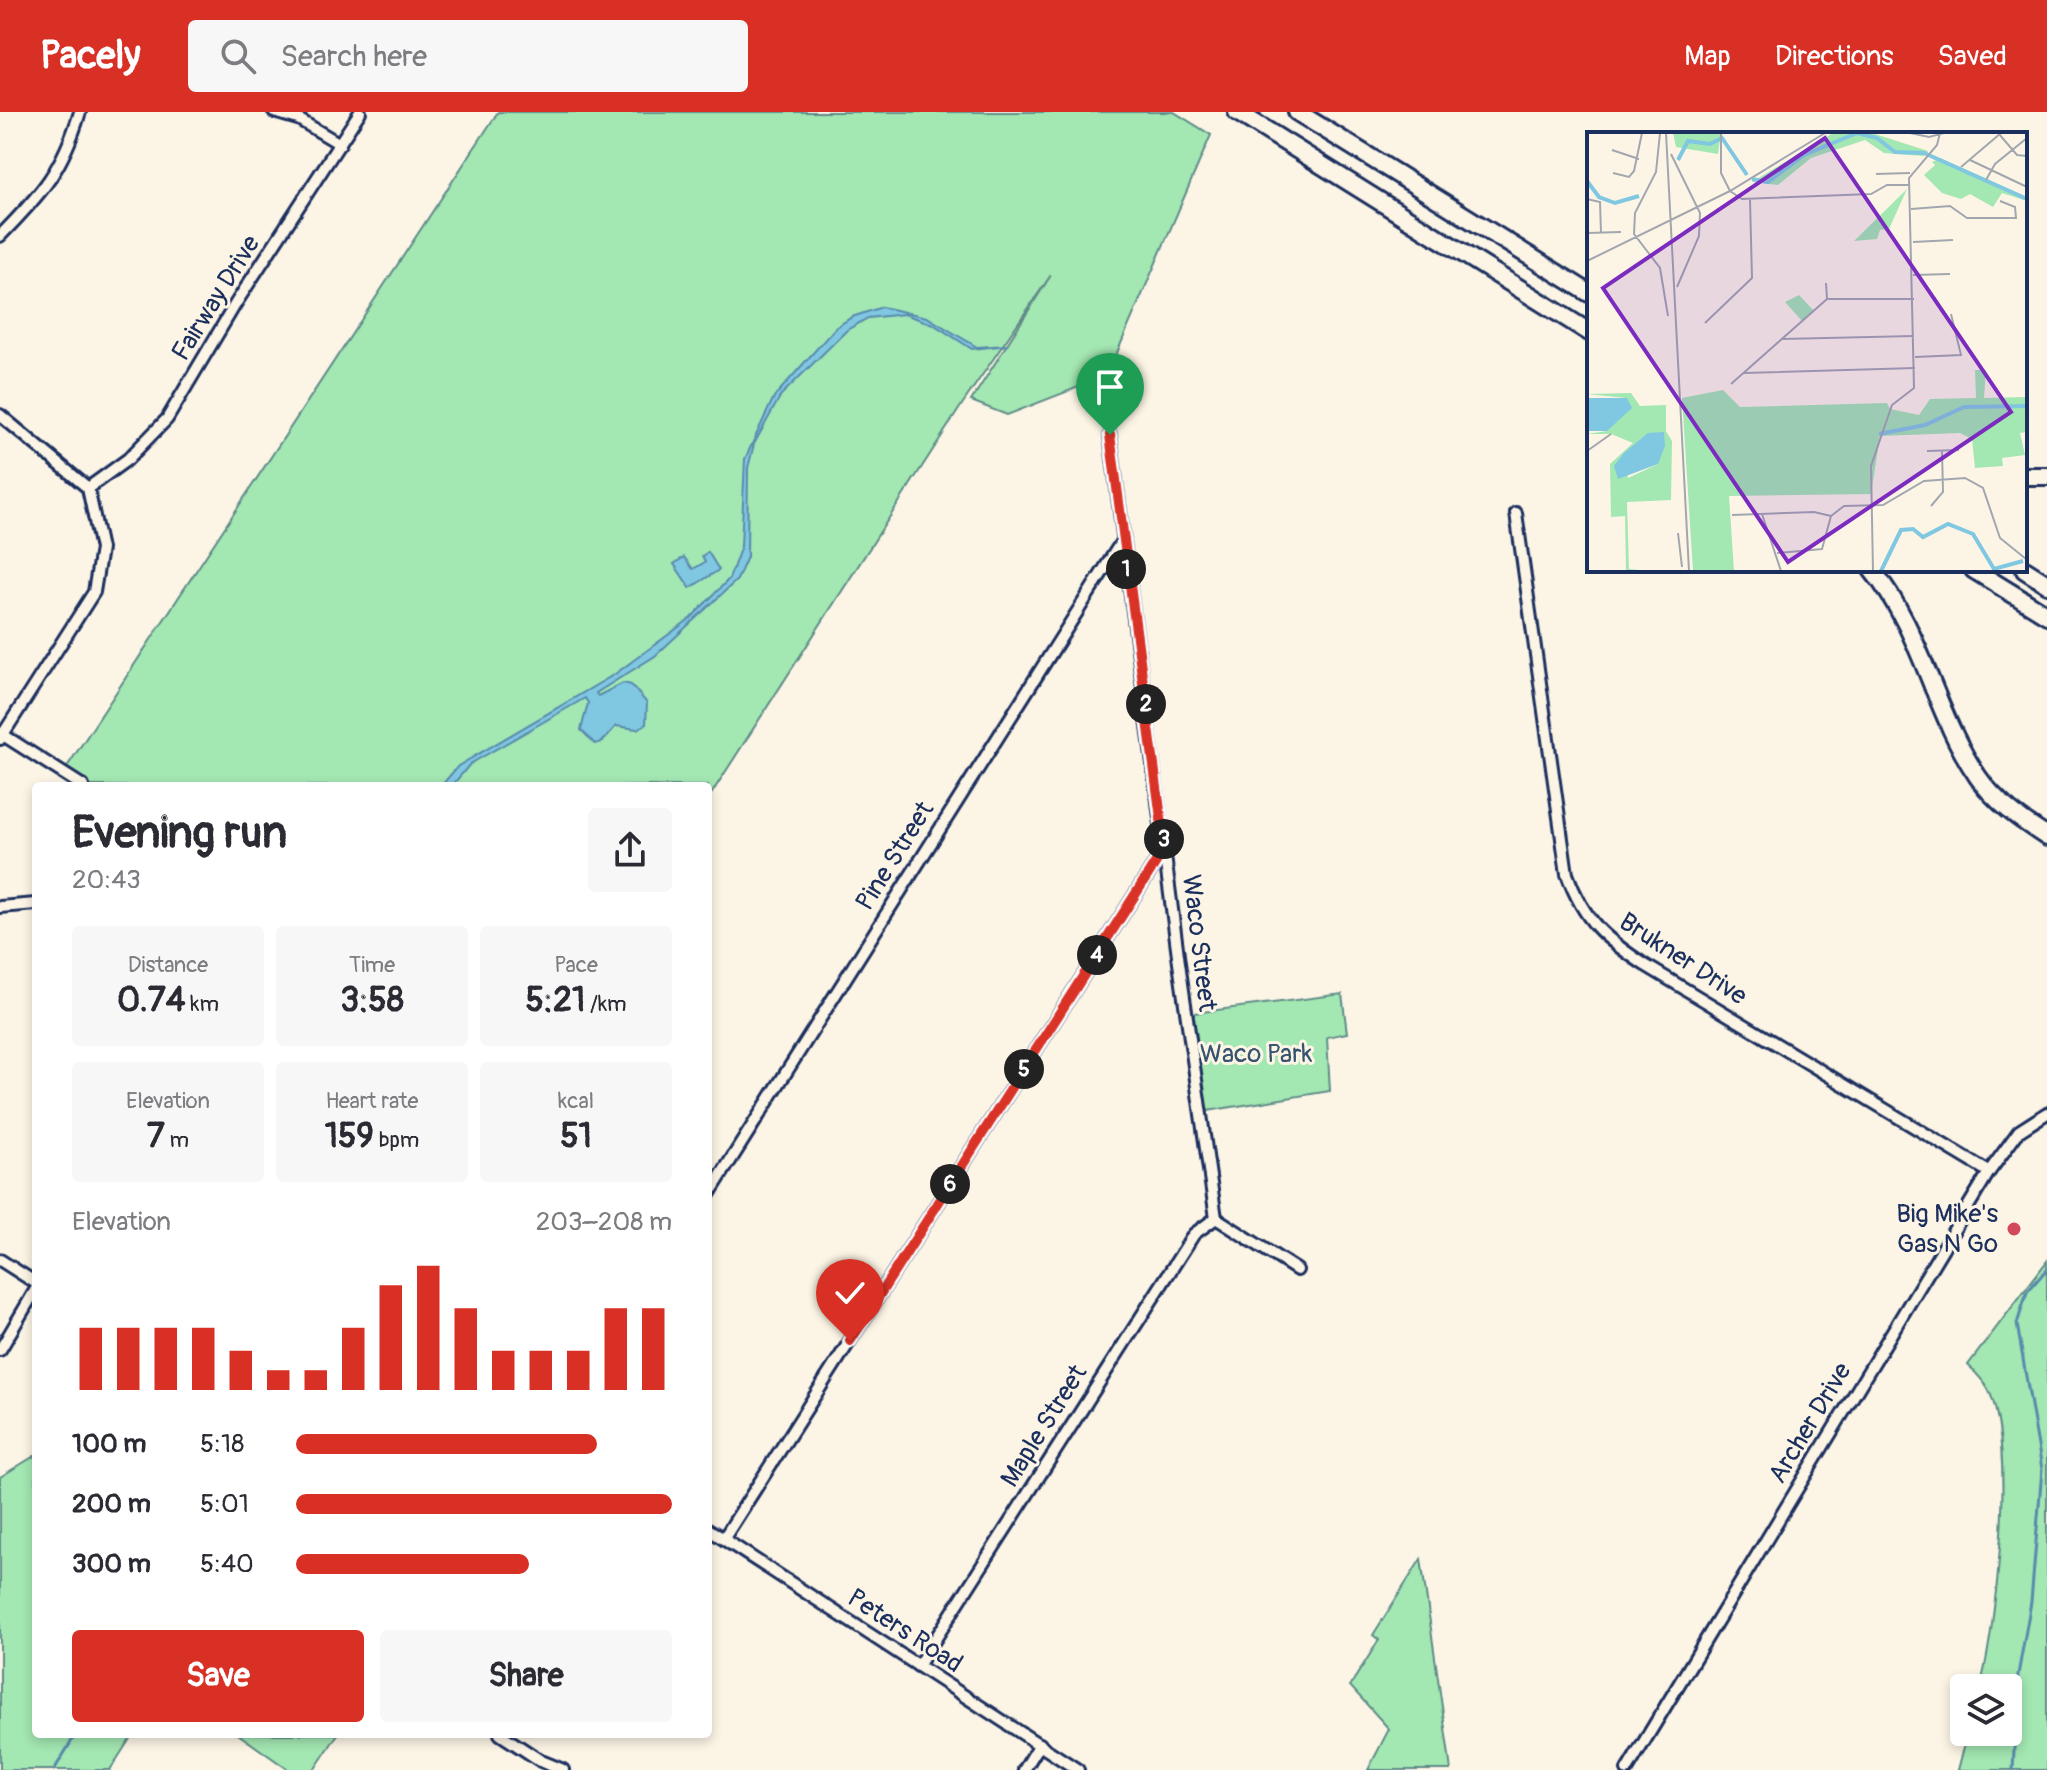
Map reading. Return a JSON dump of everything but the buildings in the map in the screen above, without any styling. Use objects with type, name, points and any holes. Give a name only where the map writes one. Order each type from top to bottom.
[{"type":"highway","points":[[1237,112],[1587,331]]},
{"type":"highway","points":[[1297,112],[1587,292]]},
{"type":"highway","points":[[2027,571],[2047,584]]},
{"type":"highway","points":[[1873,572],[1913,638],[1953,733],[1979,779],[2020,820],[2047,837]]},
{"type":"highway","points":[[1977,572],[2047,615]]},
{"type":"street","points":[[0,236],[51,182],[69,149],[80,112]]},
{"type":"street","points":[[274,112],[298,119],[340,144]]},
{"type":"street","name":"Fairway Drive","points":[[88,488],[128,459],[167,419],[236,303],[360,112]]},
{"type":"street","points":[[0,415],[88,488],[101,549],[94,592],[1,736],[76,782]]},
{"type":"street","name":"Waco Street","points":[[1110,435],[1216,1218]]},
{"type":"street","name":"Brukner Drive","points":[[1516,513],[1567,874],[1579,907],[1600,933],[1645,965],[1989,1172]]},
{"type":"street","name":"Pine Street","points":[[712,1190],[1122,541]]},
{"type":"street","points":[[724,1538],[1165,848]]},
{"type":"street","points":[[0,907],[32,904]]},
{"type":"street","name":"Archer Drive","points":[[1627,1770],[1989,1172],[2019,1131],[2047,1113]]},
{"type":"street","points":[[1216,1218],[1297,1270]]},
{"type":"street","name":"Maple Street","points":[[918,1666],[1194,1234],[1216,1218]]},
{"type":"street","points":[[0,1260],[32,1280]]},
{"type":"street","points":[[0,1350],[32,1296]]},
{"type":"street","name":"Peters Road","points":[[712,1531],[1078,1770]]},
{"type":"street","points":[[506,1738],[541,1761],[563,1770]]},
{"type":"street","points":[[1024,1770],[1040,1744]]},
{"type":"green space","points":[[498,112],[1174,112],[1211,135],[1107,376],[1007,415],[971,401],[1051,275],[963,403],[712,793],[712,782],[77,782],[63,773]]},
{"type":"green space","name":"Waco Park","points":[[1342,994],[1347,1033],[1327,1037],[1330,1091],[1201,1112],[1186,1014]]},
{"type":"green space","points":[[2047,1261],[2047,1770],[1958,1770],[1964,1746],[2022,1746],[2022,1674],[1983,1674],[2001,1536],[2001,1450],[1997,1415],[1988,1389],[1968,1365]]},
{"type":"green space","points":[[32,1457],[32,1738],[130,1738],[110,1770],[0,1770],[0,1477]]},
{"type":"green space","points":[[1421,1559],[1451,1770],[1368,1770],[1389,1729],[1350,1686],[1379,1640],[1373,1635]]},
{"type":"green space","points":[[244,1738],[335,1738],[314,1770],[289,1770]]},
{"type":"water","points":[[882,307],[927,317],[977,347],[1008,345],[972,349],[933,324],[904,314],[868,318],[847,330],[781,395],[754,444],[748,468],[747,557],[737,580],[655,656],[596,693],[598,696],[623,683],[631,685],[647,703],[646,724],[637,729],[616,726],[602,742],[595,744],[581,730],[588,703],[585,698],[470,764],[455,782],[444,782],[458,766],[615,674],[691,618],[729,579],[741,546],[745,459],[774,397],[835,328],[852,317]]},
{"type":"water","points":[[708,552],[719,570],[690,588],[674,564],[684,557],[693,569],[705,562],[702,556]]},
{"type":"waterway","points":[[2013,1770],[2018,1675],[2031,1602],[2042,1469],[2017,1324],[2027,1292],[2047,1269]]},
{"type":"waterway","points":[[54,1770],[74,1738]]},
{"type":"place","name":"Big Mike's Gas N Go","points":[[2014,1229]]},
{"type":"route","points":[[850,1341],[1165,848],[1115,492],[1110,435]]}]
